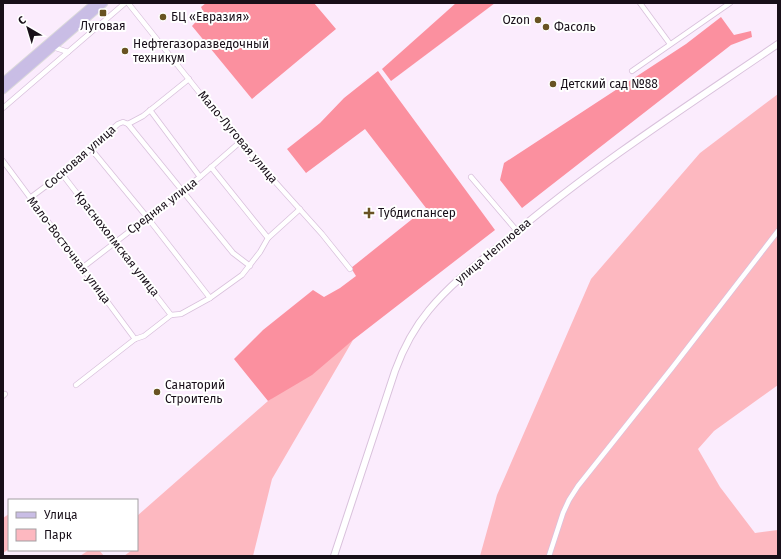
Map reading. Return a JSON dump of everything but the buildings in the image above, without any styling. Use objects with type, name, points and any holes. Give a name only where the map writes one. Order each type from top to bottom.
[{"type":"main road","points":[[3,82],[95,3]]},
{"type":"main road","points":[[3,90],[104,3]]},
{"type":"main road","name":"улица Неплюева","points":[[334,556],[395,370],[410,337],[426,314],[443,294],[549,204],[584,178],[778,44]]},
{"type":"street","points":[[3,108],[126,3]]},
{"type":"street","name":"Мало-Луговая улица","points":[[126,3],[240,142],[322,234],[350,269]]},
{"type":"street","points":[[640,3],[670,44]]},
{"type":"street","points":[[632,71],[730,3]]},
{"type":"street","points":[[53,47],[68,52]]},
{"type":"street","name":"Сосновая улица","points":[[30,198],[62,174],[118,124],[123,122],[128,124],[143,116],[189,79]]},
{"type":"street","points":[[150,110],[200,177]]},
{"type":"street","points":[[128,124],[234,252],[250,266]]},
{"type":"street","name":"Средняя улица","points":[[82,268],[200,177],[240,142]]},
{"type":"street","points":[[91,149],[147,217],[210,298]]},
{"type":"street","name":"Мало-Восточная улица","points":[[3,161],[135,339]]},
{"type":"street","points":[[211,168],[268,238]]},
{"type":"street","name":"Краснохолмская улица","points":[[62,174],[171,315]]},
{"type":"street","points":[[471,177],[517,231]]},
{"type":"street","points":[[76,385],[135,339],[144,336],[171,315],[181,314],[210,298],[242,275],[261,251],[268,238],[300,209]]},
{"type":"street","points":[[549,556],[562,513],[578,486],[778,231]]},
{"type":"green space","points":[[778,94],[778,385],[714,431],[698,449],[720,487],[755,533],[778,530],[778,556],[480,556],[497,495],[591,279],[700,153]]},
{"type":"green space","points":[[353,340],[272,479],[253,556],[124,556],[131,551],[138,551],[138,515],[268,401]]},
{"type":"green space","points":[[8,515],[8,550],[3,553],[3,518]]},
{"type":"green space","points":[[88,551],[100,551],[104,556],[80,556]]},
{"type":"shaded area","points":[[206,3],[314,3],[336,29],[252,99],[192,26],[204,13],[201,7]]},
{"type":"shaded area","points":[[456,3],[495,3],[391,81],[382,69]]},
{"type":"shaded area","points":[[721,17],[734,35],[751,31],[752,37],[731,45],[522,208],[500,180],[504,163],[686,44]]},
{"type":"shaded area","points":[[378,71],[495,230],[353,340],[312,375],[268,401],[234,359],[263,330],[313,290],[324,297],[340,288],[356,276],[351,268],[426,208],[365,129],[306,173],[287,149],[320,123],[344,98]]},
{"type":"place","name":"Луговая","points":[[103,13]]},
{"type":"place","name":"БЦ «Евразия»","points":[[163,17]]},
{"type":"place","name":"Ozon","points":[[538,20]]},
{"type":"place","name":"Фасоль","points":[[546,27]]},
{"type":"place","name":"Нефтегазоразведочный техникум","points":[[125,51]]},
{"type":"place","name":"Детский сад №88","points":[[553,84]]},
{"type":"place","name":"Тубдиспансер","points":[[369,213]]},
{"type":"place","name":"Санаторий Строитель","points":[[157,392]]}]
